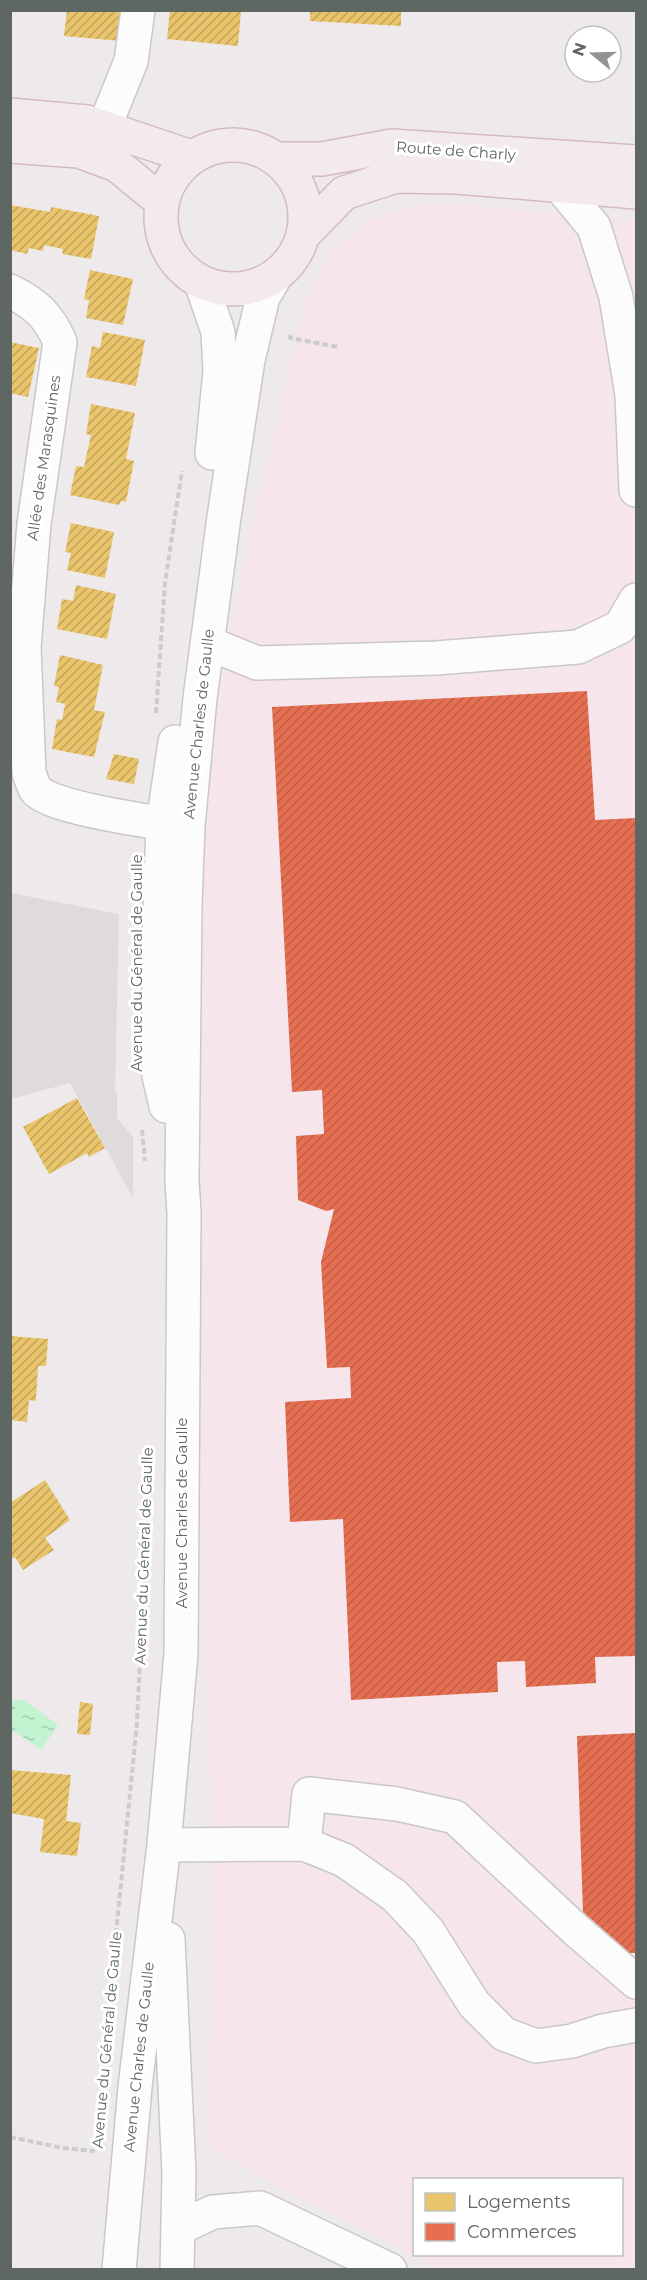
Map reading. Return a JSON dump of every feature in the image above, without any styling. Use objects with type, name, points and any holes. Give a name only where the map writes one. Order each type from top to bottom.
[{"type":"main road","points":[[10,115],[87,122],[191,158]]},
{"type":"main road","points":[[234,144],[257,148],[277,159],[292,174],[302,193],[305,214],[303,235],[293,257],[276,275],[259,284],[240,289],[220,288],[201,282],[182,268],[168,249],[161,226],[162,202],[168,185],[178,170],[191,158],[212,147],[234,144]]},
{"type":"main road","points":[[10,146],[79,151],[117,165],[162,202]]},
{"type":"main road","name":"Route de Charly","points":[[277,159],[322,159],[392,146],[636,162]]},
{"type":"main road","name":"Route de Charly","points":[[303,235],[344,193],[396,176],[457,177],[636,192]]},
{"type":"street","points":[[104,128],[130,61],[138,10]]},
{"type":"street","points":[[560,186],[594,227],[616,297],[634,386],[636,490]]},
{"type":"street","name":"Avenue Charles de Gaulle","points":[[176,825],[200,698],[248,360],[262,297],[276,275]]},
{"type":"street","name":"Avenue Charles de Gaulle","points":[[121,2263],[135,2087],[164,1845],[181,1654],[185,904],[176,825],[220,371],[218,332],[201,282]]},
{"type":"street","name":"Allée des Marasquines","points":[[10,291],[43,312],[52,324],[60,342],[17,645],[29,773],[36,791],[50,800],[176,825]]},
{"type":"street","points":[[208,643],[257,663],[446,657],[578,647],[620,627],[636,600]]},
{"type":"street","points":[[304,1844],[309,1794],[397,1804],[455,1817],[576,1930],[636,1982]]},
{"type":"street","points":[[164,1845],[304,1844],[344,1860],[395,1896],[428,1931],[474,2004],[504,2034],[536,2046],[572,2041],[603,2031],[636,2025]]},
{"type":"street","name":"Avenue Charles de Gaulle","points":[[164,1845],[178,2161],[178,2268]]},
{"type":"street","points":[[179,2228],[213,2212],[260,2208],[390,2270]]},
{"type":"path","points":[[290,338],[338,347]]},
{"type":"path","points":[[155,724],[165,583],[182,470]]},
{"type":"path","points":[[142,1123],[146,1169]]},
{"type":"path","name":"Avenue du Général de Gaulle","points":[[115,1942],[137,1723],[144,1567]]},
{"type":"path","name":"Avenue du Général de Gaulle","points":[[98,2151],[98,2162]]},
{"type":"shaded area","points":[[427,202],[636,219],[636,2269],[436,2269],[210,2149],[212,1807],[198,1457],[205,1184],[192,1064],[201,781],[248,544],[306,299],[331,250],[372,219]]},
{"type":"shaded area","points":[[11,893],[119,914],[115,1091],[117,1091],[117,1118],[133,1137],[133,1198],[70,1083],[11,1099]]},
{"type":"water","points":[[11,1700],[24,1700],[58,1725],[41,1750],[15,1732],[11,1732]]},
{"type":"building: Logements","points":[[67,10],[123,10],[120,41],[64,36]]},
{"type":"building: Logements","points":[[170,10],[241,10],[238,46],[167,39]]},
{"type":"building: Logements","points":[[310,10],[401,10],[401,26],[310,21]]},
{"type":"building: Logements","points":[[10,205],[50,212],[51,207],[99,216],[91,259],[62,254],[63,249],[44,245],[43,251],[29,248],[27,254],[10,250]]},
{"type":"building: Logements","points":[[90,270],[133,279],[123,325],[86,318],[89,300],[84,299]]},
{"type":"building: Logements","points":[[103,332],[145,340],[136,386],[86,377],[92,346],[100,348]]},
{"type":"building: Logements","points":[[10,342],[39,348],[28,397],[10,393]]},
{"type":"building: Logements","points":[[91,404],[135,413],[126,459],[134,461],[126,502],[121,501],[119,505],[70,495],[76,466],[84,467],[91,435],[86,434]]},
{"type":"building: Logements","points":[[71,523],[114,532],[105,578],[67,570],[71,553],[65,552]]},
{"type":"building: Logements","points":[[76,585],[116,594],[107,639],[57,629],[62,599],[73,601]]},
{"type":"building: Logements","points":[[60,655],[103,665],[94,710],[105,712],[94,757],[52,749],[57,719],[62,720],[65,704],[56,702],[59,687],[54,686]]},
{"type":"building: Logements","points":[[114,754],[139,759],[134,784],[106,779]]},
{"type":"building: Logements","points":[[77,1098],[105,1148],[89,1157],[87,1153],[49,1174],[23,1127]]},
{"type":"building: Logements","points":[[10,1336],[48,1339],[46,1366],[38,1366],[36,1401],[29,1400],[27,1422],[10,1420]]},
{"type":"building: Logements","points":[[45,1480],[70,1520],[45,1538],[54,1550],[23,1570],[15,1557],[10,1560],[10,1503]]},
{"type":"building: Logements","points":[[80,1702],[93,1704],[90,1735],[77,1734]]},
{"type":"building: Logements","points":[[10,1770],[71,1775],[66,1821],[81,1823],[77,1856],[40,1852],[44,1819],[10,1813]]},
{"type":"building: Commerces","points":[[587,691],[595,820],[636,818],[636,1656],[595,1657],[596,1683],[526,1687],[525,1661],[497,1662],[498,1692],[351,1700],[343,1519],[290,1522],[285,1402],[351,1398],[350,1367],[327,1368],[321,1262],[334,1209],[326,1211],[298,1200],[296,1136],[324,1134],[322,1090],[292,1092],[272,707]]},
{"type":"building: Commerces","points":[[636,1733],[636,1953],[630,1953],[583,1912],[577,1736]]}]
